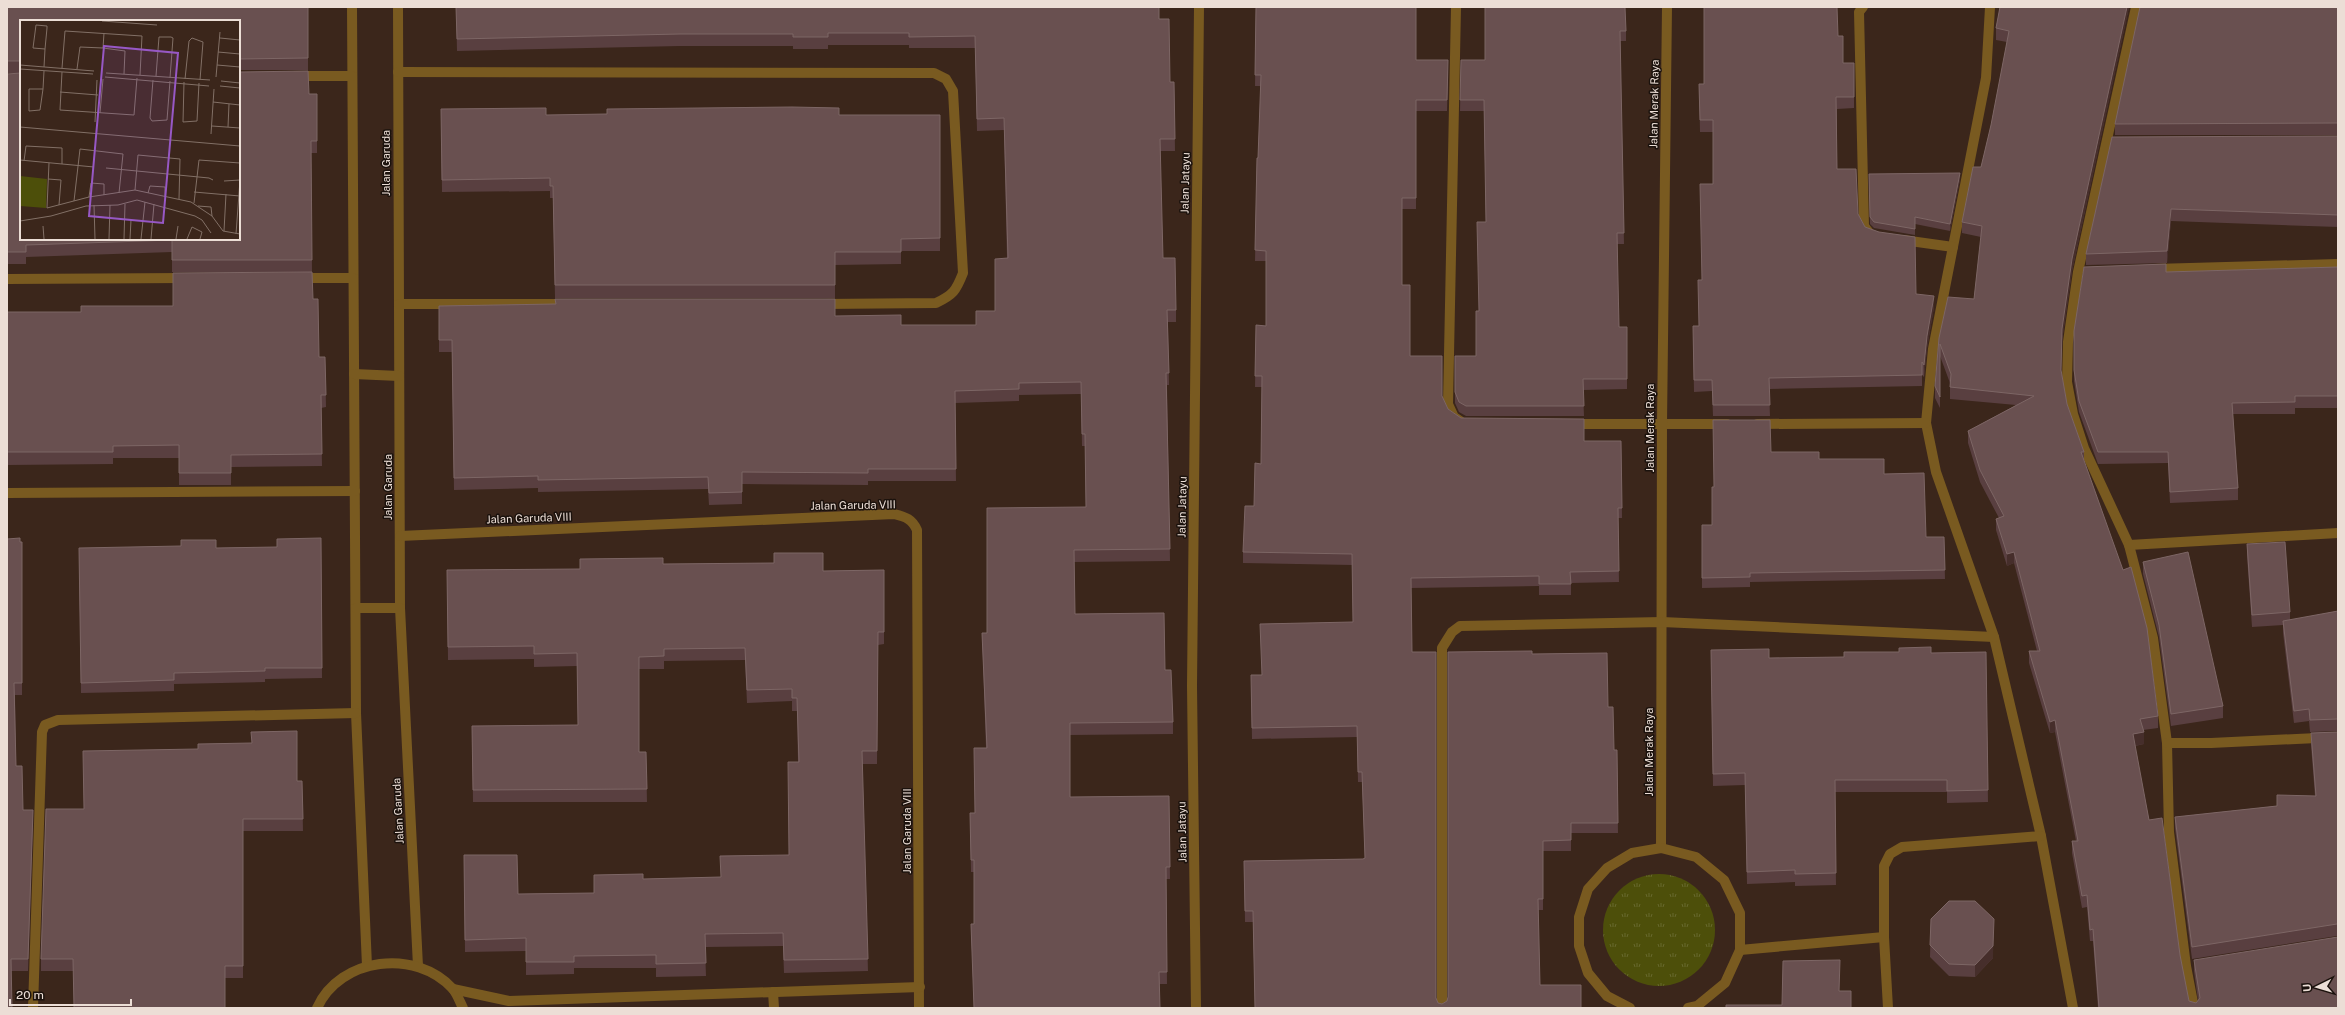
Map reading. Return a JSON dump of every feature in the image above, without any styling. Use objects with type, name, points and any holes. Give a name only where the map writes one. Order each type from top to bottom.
[{"type":"street","points":[[352,7],[356,713],[367,966]]},
{"type":"street","name":"Jalan Garuda","points":[[398,7],[400,608],[418,966]]},
{"type":"street","name":"Jalan Jatayu","points":[[1196,1008],[1192,686],[1199,7]]},
{"type":"street","points":[[1456,7],[1448,404],[1454,417],[1464,423],[1472,423]]},
{"type":"street","name":"Jalan Merak Raya","points":[[1661,848],[1662,424],[1667,7]]},
{"type":"street","points":[[1864,7],[1859,12],[1864,226],[1870,234],[1880,237]]},
{"type":"street","points":[[1990,7],[1986,78],[1933,349],[1926,424],[1936,472],[1994,637],[2041,836],[2073,1008]]},
{"type":"street","points":[[2136,7],[2110,142],[2081,272],[2068,342],[2067,382],[2072,414],[2084,448],[2129,545],[2153,638],[2167,743],[2170,832],[2190,965],[2194,1008]]},
{"type":"street","points":[[398,72],[934,73],[946,79],[953,92],[963,273],[957,287],[951,296],[936,303],[812,304]]},
{"type":"street","points":[[284,76],[352,76]]},
{"type":"street","points":[[1895,239],[1953,247]]},
{"type":"street","points":[[2141,270],[2338,264]]},
{"type":"street","points":[[7,279],[196,278]]},
{"type":"street","points":[[290,278],[354,278]]},
{"type":"street","points":[[399,304],[581,304]]},
{"type":"street","points":[[354,374],[399,376]]},
{"type":"street","points":[[1558,424],[1926,424]]},
{"type":"street","points":[[7,493],[355,491]]},
{"type":"street","name":"Jalan Garuda VIII","points":[[400,536],[894,514],[908,518],[913,522],[917,530],[919,1008]]},
{"type":"street","points":[[2129,545],[2338,533]]},
{"type":"street","points":[[356,608],[400,608]]},
{"type":"street","points":[[1442,1008],[1442,648],[1446,639],[1460,626],[1662,622],[1994,637]]},
{"type":"street","points":[[33,1008],[42,732],[45,725],[58,720],[356,713]]},
{"type":"street","points":[[2167,743],[2211,743],[2338,737]]},
{"type":"street","points":[[1888,1008],[1884,937],[1884,866],[1890,854],[1902,847],[2041,836]]},
{"type":"street","points":[[1630,1008],[1607,996],[1588,973],[1579,946],[1579,917],[1588,890],[1607,868],[1632,854],[1661,848],[1696,857],[1724,880],[1740,913],[1740,950],[1725,983],[1696,1006],[1688,1008]]},
{"type":"street","points":[[1740,950],[1884,937]]},
{"type":"street","points":[[317,1008],[321,1000],[341,978],[367,966],[392,962],[418,966],[437,976],[453,989],[463,1008]]},
{"type":"street","points":[[453,989],[509,1001],[595,1003],[773,992],[920,988]]},
{"type":"street","points":[[773,992],[774,1008]]},
{"type":"green space","points":[[1659,874],[1680,878],[1699,890],[1711,909],[1715,930],[1711,951],[1699,970],[1680,982],[1659,986],[1638,982],[1619,970],[1607,951],[1603,930],[1607,909],[1619,890],[1638,878]]},
{"type":"building","points":[[7,7],[308,7],[308,58],[240,59],[240,20],[20,20],[20,61],[7,61]]},
{"type":"building","points":[[456,7],[1159,7],[1159,19],[1169,19],[1170,82],[1174,82],[1175,139],[1160,139],[1163,258],[1175,258],[1176,310],[1167,310],[1169,373],[1166,373],[1170,549],[1074,550],[1075,614],[1164,613],[1165,670],[1171,670],[1173,722],[1070,723],[1070,797],[1169,796],[1170,867],[1166,867],[1167,972],[1159,972],[1160,1008],[974,1008],[971,924],[974,924],[974,860],[971,860],[970,813],[975,813],[974,748],[987,748],[982,633],[987,633],[987,508],[1086,507],[1085,434],[1082,434],[1081,382],[1019,383],[1019,389],[955,391],[956,469],[868,469],[868,473],[742,472],[742,492],[709,493],[708,477],[538,480],[538,476],[454,478],[452,340],[439,340],[439,306],[556,304],[555,299],[835,299],[835,316],[901,315],[901,325],[976,325],[976,311],[995,311],[995,259],[1008,258],[1004,118],[977,119],[975,36],[909,37],[909,33],[828,33],[828,37],[793,37],[793,34],[680,34],[457,39]]},
{"type":"building","points":[[1256,7],[1416,7],[1416,60],[1448,60],[1447,100],[1416,100],[1416,198],[1402,198],[1402,285],[1410,285],[1410,356],[1442,356],[1442,396],[1448,409],[1461,418],[1584,419],[1584,441],[1621,441],[1622,508],[1618,508],[1619,571],[1570,572],[1571,584],[1539,584],[1539,576],[1411,578],[1412,652],[1436,652],[1436,998],[1438,1003],[1442,1004],[1447,1001],[1448,997],[1448,652],[1532,651],[1532,654],[1607,653],[1608,707],[1613,707],[1614,750],[1617,750],[1618,823],[1571,823],[1571,840],[1543,841],[1543,899],[1538,899],[1540,985],[1581,985],[1581,1008],[1255,1008],[1253,911],[1245,911],[1244,861],[1365,858],[1362,772],[1358,772],[1357,726],[1252,728],[1251,675],[1262,675],[1260,624],[1353,622],[1352,554],[1243,552],[1245,506],[1254,506],[1255,463],[1261,464],[1262,376],[1255,376],[1256,325],[1266,326],[1266,251],[1255,250],[1261,75],[1255,75]]},
{"type":"building","points":[[1485,7],[1625,7],[1626,31],[1620,31],[1624,233],[1617,233],[1619,327],[1627,327],[1627,379],[1583,379],[1584,406],[1466,406],[1459,402],[1455,392],[1455,356],[1476,356],[1476,311],[1479,311],[1477,222],[1486,222],[1484,100],[1460,100],[1461,60],[1485,60]]},
{"type":"building","points":[[1704,7],[1837,7],[1838,36],[1843,36],[1843,63],[1854,63],[1854,97],[1836,97],[1837,169],[1856,169],[1858,214],[1865,227],[1879,232],[1915,237],[1916,294],[1934,296],[1924,365],[1922,362],[1922,375],[1769,378],[1770,405],[1713,405],[1712,380],[1694,380],[1693,326],[1699,326],[1698,280],[1702,280],[1700,184],[1713,184],[1713,120],[1700,120],[1699,84],[1704,84]]},
{"type":"building","points":[[2000,7],[2127,7],[2072,259],[2062,329],[2061,370],[2067,404],[2084,452],[2081,452],[2123,570],[2131,567],[2147,628],[2158,716],[2140,719],[2144,732],[2133,734],[2149,820],[2162,818],[2180,955],[2189,1001],[2196,1003],[2200,998],[2194,960],[2338,937],[2338,1008],[2099,1008],[2093,929],[2090,930],[2087,895],[2082,896],[2072,841],[2078,841],[2055,720],[2050,722],[2029,651],[2040,651],[2014,552],[2007,554],[1996,519],[2004,516],[1980,470],[1968,431],[2034,396],[1950,387],[1951,374],[1940,344],[1940,397],[1935,386],[1939,338],[1948,297],[1974,299],[1982,226],[1962,222],[1973,167],[1981,167],[1991,125],[2009,31],[1996,28]]},
{"type":"building","points":[[2140,7],[2338,7],[2338,123],[2115,124]]},
{"type":"building","points":[[308,71],[309,94],[317,94],[317,141],[311,141],[312,260],[172,260],[172,240],[240,240],[240,72]]},
{"type":"building","points":[[20,73],[20,240],[172,240],[26,245],[26,252],[7,252],[7,74]]},
{"type":"building","points":[[792,107],[839,108],[839,115],[940,115],[940,238],[901,239],[901,252],[835,252],[835,285],[555,285],[553,186],[550,186],[550,178],[442,180],[441,109],[546,108],[546,115],[607,114],[607,109]]},
{"type":"building","points":[[2338,136],[2338,215],[2171,209],[2167,251],[2086,254],[2112,137]]},
{"type":"building","points":[[1960,173],[1950,224],[1915,217],[1915,229],[1874,222],[1870,217],[1869,174]]},
{"type":"building","points":[[2166,264],[2166,272],[2338,267],[2338,396],[2295,396],[2295,402],[2232,403],[2238,488],[2170,492],[2168,452],[2098,452],[2079,401],[2074,370],[2074,331],[2084,267]]},
{"type":"building","points":[[312,272],[313,299],[318,299],[319,357],[325,357],[326,395],[321,395],[322,454],[231,455],[231,473],[179,473],[179,445],[113,446],[113,452],[7,452],[7,312],[81,312],[81,306],[173,306],[173,273]]},
{"type":"building","points":[[1713,420],[1770,420],[1771,452],[1819,452],[1819,459],[1884,459],[1884,474],[1924,473],[1926,537],[1944,537],[1945,570],[1750,573],[1750,577],[1702,578],[1702,525],[1712,525],[1712,487],[1714,487]]},
{"type":"building","points":[[20,538],[20,542],[22,542],[22,683],[14,683],[16,766],[22,766],[23,810],[33,810],[28,959],[11,959],[12,1008],[7,1008],[7,539]]},
{"type":"building","points":[[321,538],[322,668],[265,668],[265,671],[174,673],[174,680],[81,683],[79,548],[181,546],[181,540],[216,540],[216,548],[277,547],[277,539]]},
{"type":"building","points":[[2285,542],[2290,612],[2252,615],[2247,544]]},
{"type":"building","points":[[2188,552],[2223,706],[2171,714],[2159,625],[2143,562]]},
{"type":"building","points":[[774,553],[823,553],[823,571],[884,570],[884,632],[878,632],[877,751],[862,751],[868,959],[784,960],[783,933],[705,934],[706,963],[656,964],[656,955],[574,956],[574,962],[526,962],[526,938],[465,940],[464,855],[517,855],[518,894],[594,893],[594,875],[643,874],[643,879],[721,877],[720,856],[789,855],[788,762],[799,762],[797,698],[792,698],[792,689],[747,690],[745,648],[664,649],[664,656],[639,657],[639,752],[646,752],[647,789],[473,790],[472,726],[578,725],[577,653],[534,654],[534,646],[448,647],[447,570],[580,569],[580,559],[663,558],[663,564],[774,563]]},
{"type":"building","points":[[2338,611],[2338,719],[2310,720],[2309,709],[2294,711],[2283,621]]},
{"type":"building","points":[[1931,647],[1931,653],[1986,652],[1988,790],[1947,791],[1947,780],[1835,780],[1836,873],[1795,874],[1795,870],[1747,872],[1745,773],[1713,774],[1711,650],[1769,649],[1769,658],[1844,657],[1844,652],[1899,652],[1899,648]]},
{"type":"building","points":[[297,731],[297,781],[302,781],[303,819],[243,819],[243,966],[225,966],[225,1008],[74,1008],[73,959],[41,959],[46,809],[84,809],[83,751],[198,749],[198,744],[252,743],[251,732]]},
{"type":"building","points":[[2338,732],[2338,924],[2192,947],[2175,817],[2277,806],[2277,795],[2316,796],[2311,733]]},
{"type":"building","points":[[1949,901],[1975,901],[1994,919],[1993,946],[1975,965],[1949,964],[1930,945],[1931,919]]},
{"type":"building","points":[[1840,960],[1839,991],[1851,991],[1851,1008],[1726,1008],[1726,1005],[1782,1005],[1783,961]]}]
